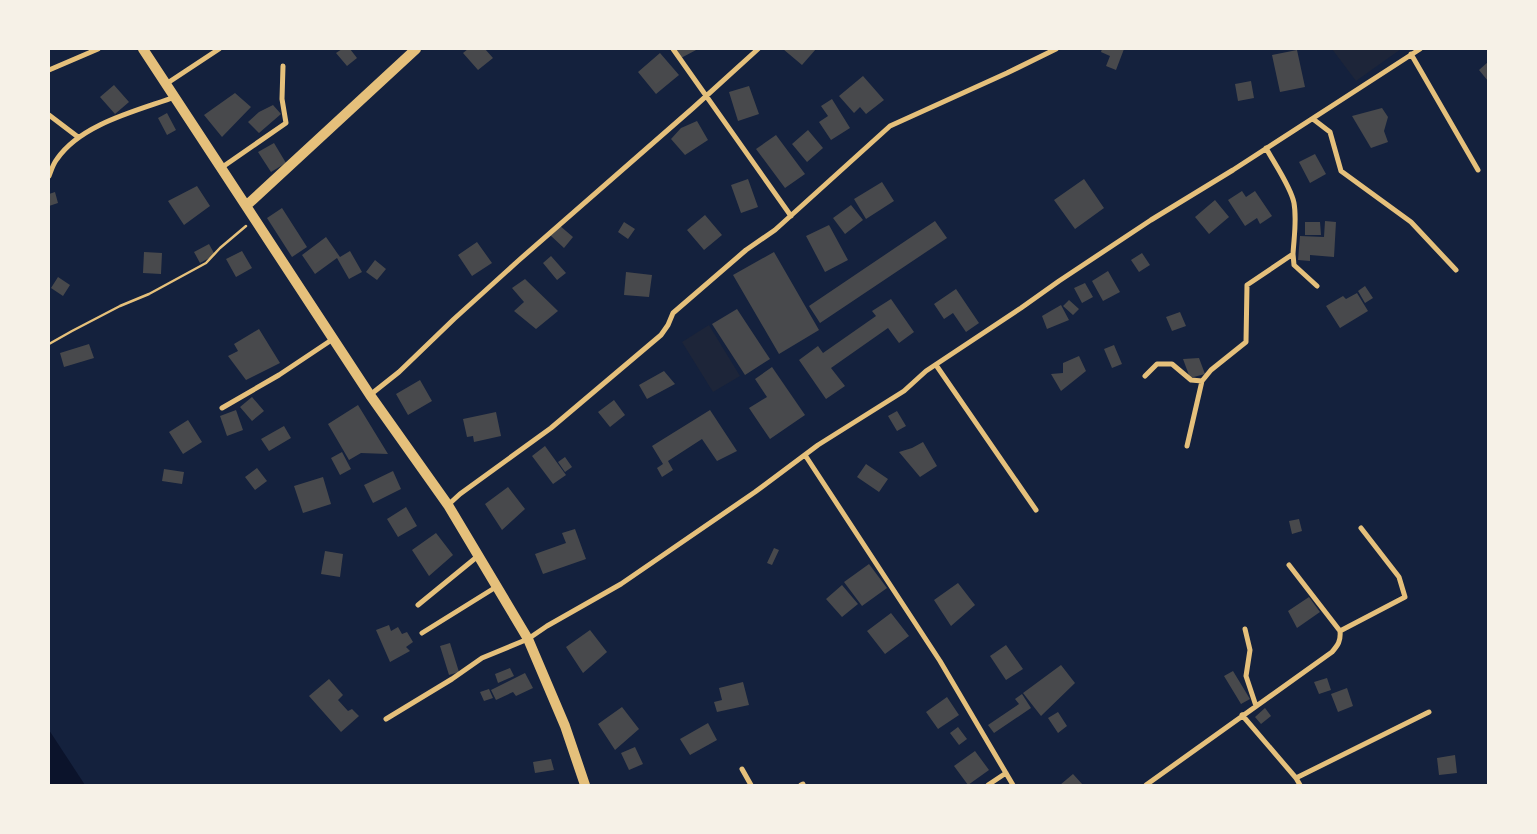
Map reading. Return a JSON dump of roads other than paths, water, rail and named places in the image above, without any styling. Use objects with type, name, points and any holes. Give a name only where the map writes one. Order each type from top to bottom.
[{"type":"main road","points":[[143,49],[370,395],[448,505],[528,639],[565,726],[585,785]]},
{"type":"main road","points":[[246,206],[416,49]]},
{"type":"street","points":[[49,70],[98,49]]},
{"type":"street","points":[[166,84],[219,49]]},
{"type":"street","points":[[673,49],[791,216]]},
{"type":"street","points":[[370,395],[399,372],[518,261],[758,49]]},
{"type":"street","points":[[448,505],[460,494],[551,428],[661,335],[673,313],[746,250],[775,230],[890,126],[1056,49]]},
{"type":"street","points":[[386,719],[452,679],[482,658],[528,639],[547,626],[621,584],[805,455],[904,391],[926,371],[1151,220],[1234,170],[1420,49]]},
{"type":"street","points":[[1411,54],[1478,170]]},
{"type":"street","points":[[222,168],[286,123],[282,99],[283,66]]},
{"type":"street","points":[[49,176],[56,159],[78,136],[115,118],[175,97]]},
{"type":"street","points":[[49,115],[78,136]]},
{"type":"street","points":[[1313,119],[1330,132],[1341,171],[1411,222],[1456,270]]},
{"type":"street","points":[[1266,148],[1294,202],[1296,227],[1293,254],[1294,265],[1317,286]]},
{"type":"street","points":[[1186,446],[1202,381],[1211,370],[1246,342],[1247,285],[1293,254]]},
{"type":"street","points":[[222,408],[278,375],[333,339]]},
{"type":"street","points":[[1145,376],[1157,364],[1172,364],[1191,380],[1202,381]]},
{"type":"street","points":[[936,365],[1036,510]]},
{"type":"street","points":[[805,455],[940,661],[1013,785]]},
{"type":"street","points":[[1340,631],[1405,597],[1399,577],[1361,528]]},
{"type":"street","points":[[418,605],[478,556]]},
{"type":"street","points":[[1146,785],[1332,652],[1338,645],[1341,639],[1340,631],[1289,566]]},
{"type":"street","points":[[422,633],[496,586]]},
{"type":"street","points":[[1245,629],[1250,650],[1246,676],[1256,706]]},
{"type":"street","points":[[1296,778],[1429,712]]},
{"type":"street","points":[[1242,715],[1300,785]]},
{"type":"street","points":[[742,768],[751,785]]},
{"type":"street","points":[[988,785],[1006,773]]}]
